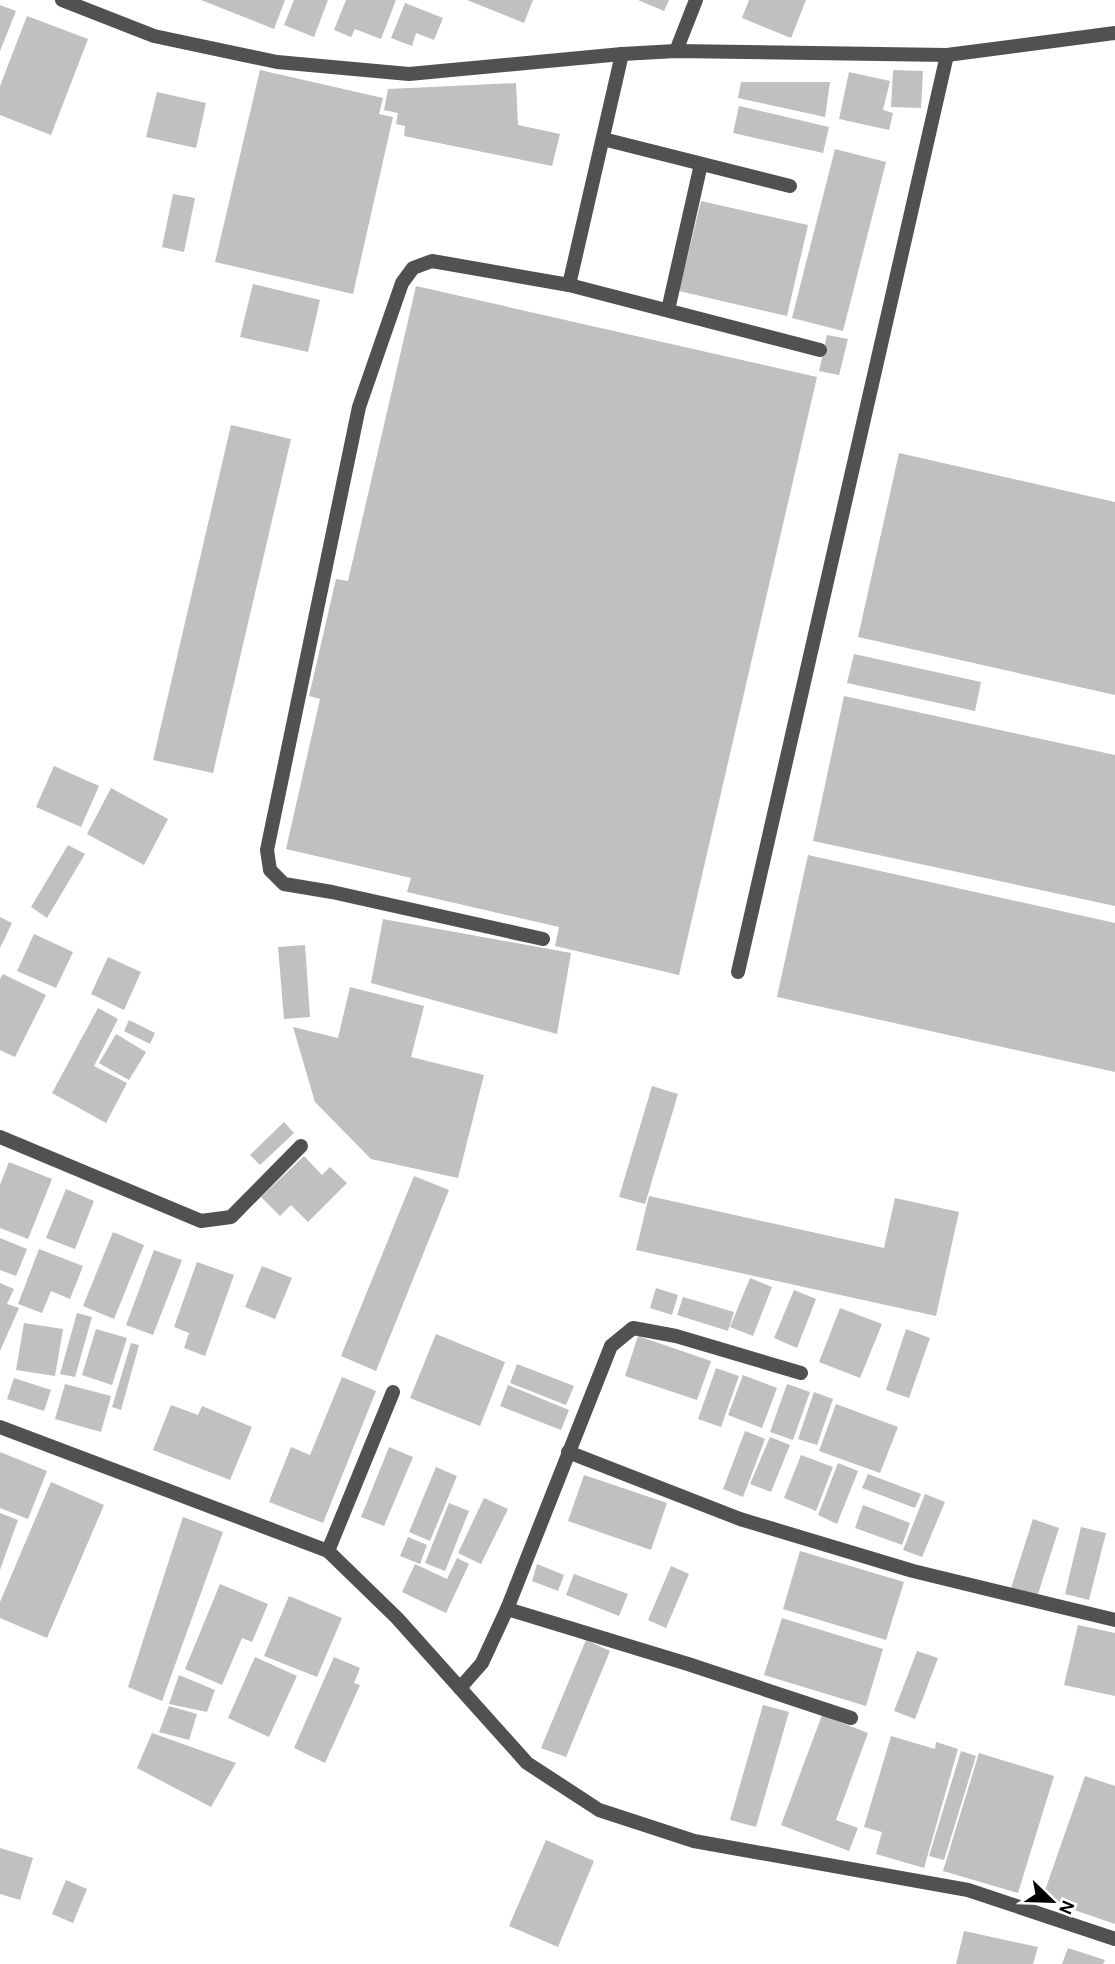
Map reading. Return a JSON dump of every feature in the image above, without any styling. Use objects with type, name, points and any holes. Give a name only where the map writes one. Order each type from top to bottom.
[{"type":"street","points":[[62,0],[154,36],[277,62],[409,74],[676,51],[947,55],[1115,33]]},
{"type":"street","points":[[676,51],[696,0]]},
{"type":"street","points":[[569,285],[622,54]]},
{"type":"street","points":[[738,972],[947,55]]},
{"type":"street","points":[[603,139],[790,186]]},
{"type":"street","points":[[668,310],[701,164]]},
{"type":"street","points":[[543,939],[332,892],[284,884],[270,870],[267,850],[359,407],[402,283],[413,268],[432,261],[569,285],[820,351]]},
{"type":"street","points":[[0,1137],[201,1221],[231,1217],[300,1146]]},
{"type":"street","points":[[460,1688],[482,1663],[507,1609],[611,1346],[633,1328],[676,1336],[801,1373]]},
{"type":"street","points":[[328,1551],[393,1392]]},
{"type":"street","points":[[0,1427],[328,1551],[397,1618],[527,1763],[599,1810],[694,1840],[968,1890],[1115,1940]]},
{"type":"street","points":[[568,1452],[740,1519],[913,1571],[1115,1620]]},
{"type":"street","points":[[507,1609],[688,1664],[850,1718]]},
{"type":"building","points":[[201,0],[285,0],[274,29]]},
{"type":"building","points":[[294,0],[328,0],[314,37],[284,25]]},
{"type":"building","points":[[346,0],[396,0],[381,39],[355,29],[351,37],[334,30]]},
{"type":"building","points":[[467,0],[533,0],[524,23]]},
{"type":"building","points":[[638,0],[669,0],[664,11]]},
{"type":"building","points":[[749,0],[806,0],[791,38],[742,18]]},
{"type":"building","points":[[405,3],[443,18],[434,40],[416,33],[412,46],[391,38]]},
{"type":"building","points":[[0,5],[16,11],[0,51]]},
{"type":"building","points":[[27,16],[88,39],[51,135],[0,115],[0,86]]},
{"type":"building","points":[[260,70],[383,98],[379,114],[393,117],[353,294],[215,262]]},
{"type":"building","points":[[893,70],[923,71],[921,108],[891,107]]},
{"type":"building","points":[[849,72],[890,81],[883,110],[893,113],[889,130],[839,119]]},
{"type":"building","points":[[741,82],[830,82],[825,117],[738,98]]},
{"type":"building","points":[[516,83],[518,125],[560,134],[552,166],[404,136],[405,126],[396,124],[398,113],[384,110],[388,89]]},
{"type":"building","points":[[157,92],[206,103],[196,148],[146,137]]},
{"type":"building","points":[[739,106],[829,127],[823,153],[733,133]]},
{"type":"building","points":[[835,149],[886,162],[843,331],[792,318]]},
{"type":"building","points":[[173,194],[195,198],[184,252],[162,247]]},
{"type":"building","points":[[701,201],[808,225],[787,316],[679,291]]},
{"type":"building","points":[[253,284],[320,300],[308,352],[240,337]]},
{"type":"building","points":[[416,286],[817,377],[679,975],[555,946],[559,927],[407,892],[411,878],[286,849],[320,699],[309,696],[336,579],[348,581]]},
{"type":"building","points":[[827,335],[848,339],[839,375],[819,371]]},
{"type":"building","points":[[231,425],[291,439],[213,773],[153,760]]},
{"type":"building","points":[[899,453],[1115,502],[1115,695],[858,637]]},
{"type":"building","points":[[854,654],[981,682],[975,711],[847,683]]},
{"type":"building","points":[[844,696],[1115,755],[1115,906],[813,841]]},
{"type":"building","points":[[54,766],[99,786],[81,827],[36,807]]},
{"type":"building","points":[[111,788],[168,819],[144,865],[87,834]]},
{"type":"building","points":[[68,845],[85,854],[47,918],[31,907]]},
{"type":"building","points":[[808,855],[1115,923],[1115,1072],[777,997]]},
{"type":"building","points":[[0,917],[12,923],[0,948]]},
{"type":"building","points":[[383,919],[571,953],[557,1034],[371,983]]},
{"type":"building","points":[[34,934],[73,952],[56,988],[17,971]]},
{"type":"building","points":[[305,945],[310,1017],[284,1019],[278,947]]},
{"type":"building","points":[[108,957],[141,972],[124,1010],[91,994]]},
{"type":"building","points":[[3,974],[46,995],[15,1057],[0,1050],[0,979]]},
{"type":"building","points":[[350,987],[424,1006],[411,1057],[484,1075],[458,1178],[371,1159],[315,1102],[293,1027],[338,1038]]},
{"type":"building","points":[[98,1008],[118,1019],[94,1066],[127,1083],[106,1123],[52,1093]]},
{"type":"building","points":[[129,1020],[155,1033],[150,1044],[124,1031]]},
{"type":"building","points":[[116,1034],[146,1052],[129,1080],[99,1063]]},
{"type":"building","points":[[652,1086],[678,1094],[645,1204],[619,1197]]},
{"type":"building","points":[[284,1122],[294,1133],[260,1165],[250,1155]]},
{"type":"building","points":[[304,1156],[322,1175],[330,1167],[347,1183],[308,1222],[291,1205],[280,1216],[261,1197]]},
{"type":"building","points":[[9,1162],[52,1179],[28,1239],[0,1228],[0,1185]]},
{"type":"building","points":[[414,1176],[449,1190],[376,1371],[341,1356]]},
{"type":"building","points":[[66,1189],[94,1201],[75,1249],[46,1238]]},
{"type":"building","points":[[649,1196],[884,1248],[895,1198],[959,1212],[936,1316],[636,1250]]},
{"type":"building","points":[[113,1232],[144,1245],[114,1319],[83,1306]]},
{"type":"building","points":[[0,1238],[27,1249],[16,1276],[0,1270]]},
{"type":"building","points":[[39,1249],[83,1266],[70,1299],[51,1291],[42,1313],[18,1304]]},
{"type":"building","points":[[154,1250],[182,1260],[153,1335],[126,1325]]},
{"type":"building","points":[[197,1262],[234,1275],[205,1356],[184,1348],[189,1333],[174,1327]]},
{"type":"building","points":[[262,1266],[292,1278],[275,1319],[245,1307]]},
{"type":"building","points":[[750,1278],[772,1287],[753,1336],[730,1327]]},
{"type":"building","points":[[0,1283],[14,1289],[7,1304],[19,1308],[0,1351]]},
{"type":"building","points":[[656,1288],[678,1295],[672,1315],[650,1308]]},
{"type":"building","points":[[794,1290],[816,1299],[797,1348],[774,1338]]},
{"type":"building","points":[[683,1297],[734,1312],[728,1331],[677,1315]]},
{"type":"building","points":[[840,1308],[882,1324],[860,1378],[819,1362]]},
{"type":"building","points":[[77,1313],[92,1317],[75,1377],[60,1374]]},
{"type":"building","points":[[24,1323],[63,1329],[55,1376],[16,1370]]},
{"type":"building","points":[[96,1329],[127,1338],[112,1385],[82,1375]]},
{"type":"building","points":[[906,1329],[930,1338],[909,1398],[886,1390]]},
{"type":"building","points":[[436,1334],[505,1362],[480,1426],[410,1398]]},
{"type":"building","points":[[638,1336],[711,1361],[697,1400],[625,1376]]},
{"type":"building","points":[[131,1343],[139,1345],[121,1410],[112,1407]]},
{"type":"building","points":[[517,1364],[574,1386],[566,1405],[510,1383]]},
{"type":"building","points":[[716,1368],[739,1376],[721,1427],[698,1419]]},
{"type":"building","points":[[743,1375],[777,1388],[762,1428],[728,1415]]},
{"type":"building","points":[[342,1377],[376,1391],[323,1523],[269,1502],[291,1447],[310,1455]]},
{"type":"building","points":[[14,1378],[51,1390],[44,1411],[7,1399]]},
{"type":"building","points":[[65,1384],[111,1396],[101,1432],[55,1419]]},
{"type":"building","points":[[787,1384],[810,1392],[793,1440],[770,1432]]},
{"type":"building","points":[[508,1385],[569,1410],[561,1430],[500,1406]]},
{"type":"building","points":[[814,1392],[833,1399],[817,1445],[798,1439]]},
{"type":"building","points":[[836,1404],[898,1427],[880,1473],[819,1451]]},
{"type":"building","points":[[171,1405],[198,1415],[202,1406],[252,1427],[230,1480],[153,1450]]},
{"type":"building","points":[[745,1431],[765,1439],[743,1497],[723,1489]]},
{"type":"building","points":[[770,1437],[790,1445],[771,1492],[750,1484]]},
{"type":"building","points":[[389,1447],[413,1457],[384,1526],[361,1517]]},
{"type":"building","points":[[0,1452],[47,1471],[28,1519],[0,1508]]},
{"type":"building","points":[[801,1455],[833,1467],[816,1511],[784,1498]]},
{"type":"building","points":[[838,1463],[858,1471],[837,1524],[818,1515]]},
{"type":"building","points":[[436,1467],[457,1476],[430,1541],[409,1532]]},
{"type":"building","points":[[868,1474],[921,1494],[915,1508],[862,1488]]},
{"type":"building","points":[[584,1475],[667,1503],[651,1550],[568,1521]]},
{"type":"building","points":[[51,1482],[104,1505],[47,1638],[0,1618],[0,1602]]},
{"type":"building","points":[[925,1494],[945,1502],[922,1557],[903,1550]]},
{"type":"building","points":[[484,1498],[508,1509],[481,1564],[458,1553]]},
{"type":"building","points":[[449,1503],[469,1511],[445,1571],[425,1563]]},
{"type":"building","points":[[863,1505],[910,1523],[902,1545],[855,1528]]},
{"type":"building","points":[[0,1513],[18,1520],[0,1570]]},
{"type":"building","points":[[183,1517],[223,1532],[162,1701],[128,1687]]},
{"type":"building","points":[[1033,1519],[1059,1528],[1037,1597],[1011,1588]]},
{"type":"building","points":[[1081,1527],[1106,1533],[1089,1600],[1065,1594]]},
{"type":"building","points":[[408,1537],[427,1545],[420,1564],[400,1556]]},
{"type":"building","points":[[800,1551],[904,1582],[886,1640],[783,1609]]},
{"type":"building","points":[[457,1558],[469,1564],[446,1613],[402,1592],[415,1564],[447,1579]]},
{"type":"building","points":[[537,1564],[564,1575],[558,1591],[532,1581]]},
{"type":"building","points":[[671,1566],[689,1574],[666,1628],[648,1620]]},
{"type":"building","points":[[574,1574],[628,1594],[619,1616],[566,1595]]},
{"type":"building","points":[[220,1584],[268,1604],[252,1642],[242,1638],[222,1685],[185,1669]]},
{"type":"building","points":[[289,1596],[342,1618],[317,1677],[264,1656]]},
{"type":"building","points":[[782,1618],[883,1649],[866,1706],[764,1675]]},
{"type":"building","points":[[1078,1625],[1115,1633],[1115,1696],[1064,1685]]},
{"type":"building","points":[[586,1640],[610,1651],[566,1757],[541,1748]]},
{"type":"building","points":[[917,1651],[938,1658],[915,1719],[894,1711]]},
{"type":"building","points":[[255,1657],[297,1676],[269,1737],[228,1718]]},
{"type":"building","points":[[334,1657],[360,1668],[354,1683],[360,1685],[325,1763],[294,1748]]},
{"type":"building","points":[[179,1675],[215,1690],[207,1712],[169,1704]]},
{"type":"building","points":[[763,1705],[789,1712],[756,1827],[730,1820]]},
{"type":"building","points":[[169,1706],[197,1714],[189,1740],[159,1732]]},
{"type":"building","points":[[822,1715],[868,1733],[836,1820],[858,1828],[849,1851],[781,1825]]},
{"type":"building","points":[[152,1733],[236,1763],[211,1807],[137,1768]]},
{"type":"building","points":[[891,1736],[935,1749],[936,1742],[958,1749],[924,1868],[876,1854],[882,1832],[864,1827]]},
{"type":"building","points":[[961,1751],[976,1756],[944,1860],[929,1856]]},
{"type":"building","points":[[979,1753],[1054,1776],[1018,1893],[943,1871]]},
{"type":"building","points":[[1085,1776],[1115,1786],[1115,1924],[1042,1899]]},
{"type":"building","points":[[546,1840],[594,1861],[558,1947],[509,1926]]},
{"type":"building","points":[[0,1848],[33,1858],[20,1900],[0,1894]]},
{"type":"building","points":[[66,1880],[87,1889],[73,1923],[52,1914]]},
{"type":"building","points":[[964,1931],[1038,1947],[1033,1964],[956,1964]]},
{"type":"building","points":[[1068,1948],[1105,1960],[1103,1964],[1062,1964]]}]
